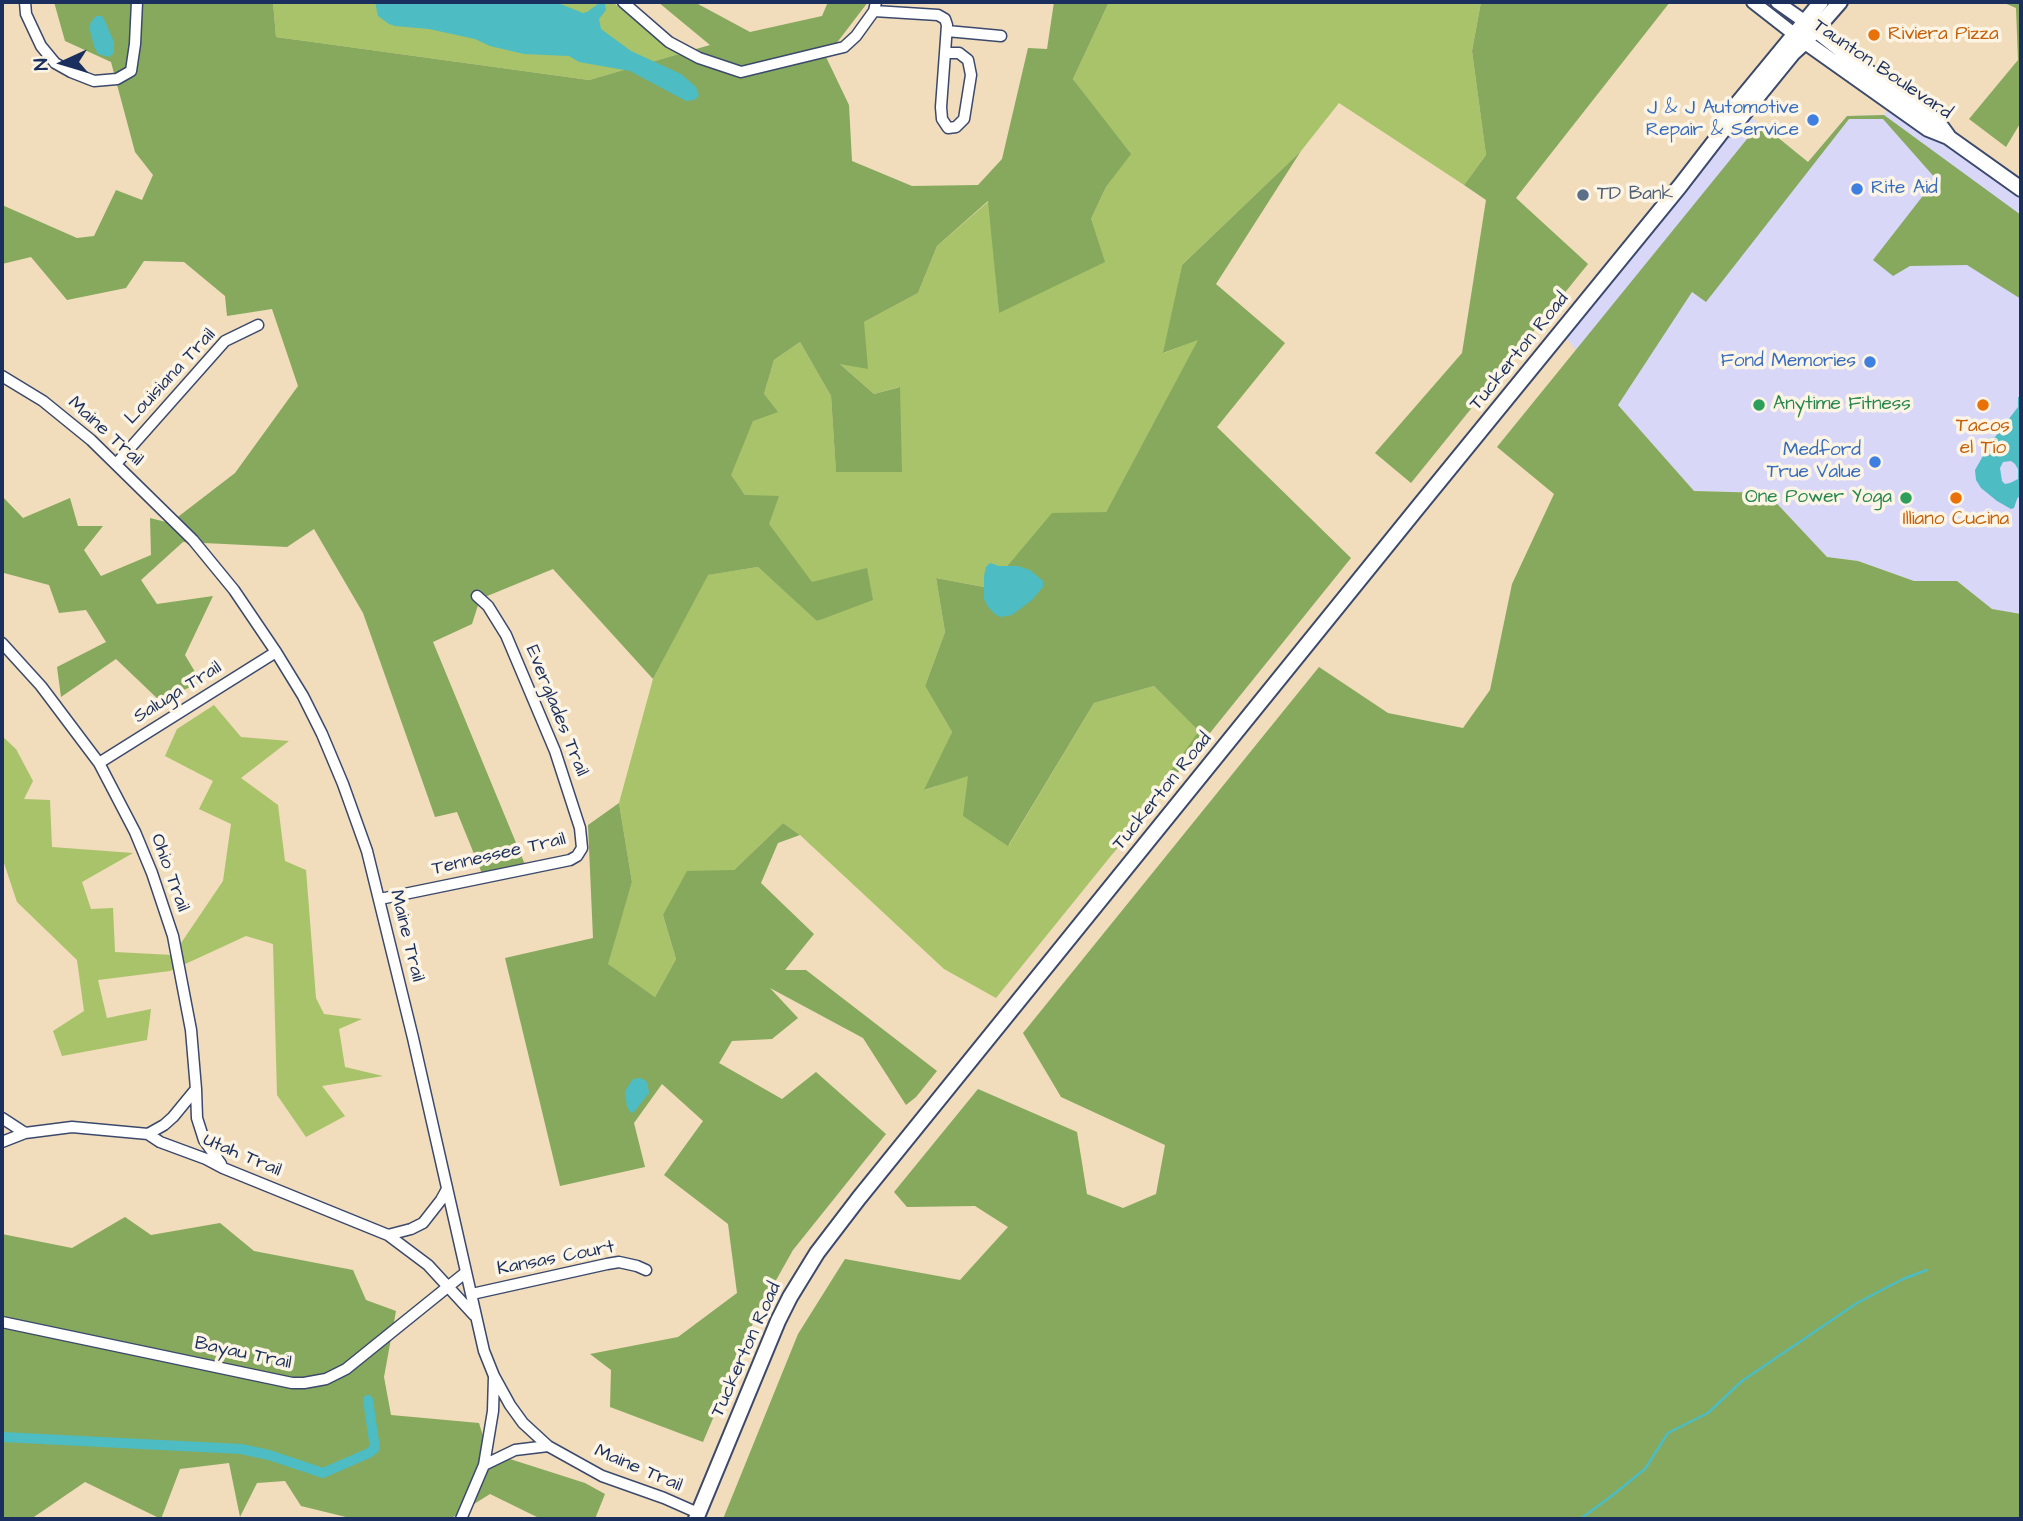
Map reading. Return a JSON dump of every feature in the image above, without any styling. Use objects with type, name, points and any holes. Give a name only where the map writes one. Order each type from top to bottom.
[{"type":"main road","name":"Tuckerton Road","points":[[697,1516],[778,1321],[817,1253],[1409,518],[1680,187],[1724,129],[1724,121],[1800,38],[1821,2]]},
{"type":"main road","name":"Tuckerton Road","points":[[1810,25],[1840,2]]},
{"type":"main road","name":"Taunton Boulevard","points":[[1810,25],[1870,73],[1937,121],[1948,137]]},
{"type":"main road","name":"Taunton Boulevard","points":[[1800,38],[1928,129],[1948,137],[2021,190]]},
{"type":"street","points":[[25,2],[26,14],[41,46],[55,63],[94,80],[117,79],[131,71],[137,2]]},
{"type":"street","points":[[623,2],[669,42],[699,58],[741,72],[844,47],[856,36],[875,6],[938,15],[945,19],[947,31],[945,53],[941,107],[942,119],[948,128],[956,127],[964,119],[971,75],[968,60],[959,53],[945,53]]},
{"type":"street","points":[[1752,2],[1800,38]]},
{"type":"street","points":[[1777,2],[1810,25]]},
{"type":"street","points":[[947,31],[1001,36]]},
{"type":"street","name":"Louisiana Trail","points":[[116,464],[225,341],[258,325]]},
{"type":"street","name":"Maine Trail","points":[[2,376],[52,408],[91,440],[201,550],[234,590],[276,652],[323,734],[363,838],[380,899],[475,1316],[484,1351],[510,1405],[523,1423],[548,1446],[602,1475],[664,1498],[697,1516]]},
{"type":"street","name":"Everglades Trail","points":[[477,596],[488,606],[506,635],[555,751],[580,828],[582,848]]},
{"type":"street","name":"Ohio Trail","points":[[2,643],[41,685],[99,763],[135,832],[173,936],[191,1030],[197,1118],[204,1140],[223,1168]]},
{"type":"street","name":"Saluga Trail","points":[[99,763],[276,652]]},
{"type":"street","name":"Tennessee Trail","points":[[380,899],[570,860],[577,856],[582,848]]},
{"type":"street","points":[[148,1134],[173,1117],[196,1089]]},
{"type":"street","points":[[2,1118],[25,1133]]},
{"type":"street","name":"Utah Trail","points":[[2,1142],[25,1133],[72,1127],[148,1134],[160,1142],[388,1235],[422,1260],[475,1316]]},
{"type":"street","points":[[388,1235],[423,1223],[447,1189]]},
{"type":"street","name":"Kansas Court","points":[[472,1294],[619,1262],[646,1270]]},
{"type":"street","points":[[449,1286],[466,1273]]},
{"type":"street","name":"Bayau Trail","points":[[2,1322],[292,1383],[304,1383],[326,1379],[346,1369],[449,1286]]},
{"type":"street","points":[[461,1519],[484,1465],[493,1411],[494,1376]]},
{"type":"street","points":[[484,1465],[515,1450],[548,1446]]},
{"type":"shaded area","points":[[1895,99],[2021,189],[2021,614],[1992,609],[1957,581],[1914,581],[1858,561],[1827,557],[1767,493],[1694,491],[1618,405],[1562,332],[1744,112],[1808,162],[1847,116],[1884,115]]},
{"type":"green space","points":[[54,2],[273,2],[276,37],[589,80],[710,45],[658,2],[697,2],[750,32],[822,16],[828,2],[868,2],[826,57],[849,105],[852,161],[912,186],[978,185],[1002,159],[1028,48],[1047,49],[1054,2],[1109,2],[1073,79],[1131,154],[1106,187],[1091,219],[1105,262],[999,313],[988,201],[937,246],[918,293],[864,322],[868,369],[840,364],[874,394],[900,387],[902,472],[836,472],[831,396],[800,342],[774,360],[764,394],[778,412],[753,421],[731,475],[745,495],[779,496],[769,524],[812,582],[867,568],[873,600],[817,621],[758,567],[708,575],[653,679],[553,569],[480,599],[472,624],[433,642],[526,867],[483,876],[457,812],[435,817],[363,613],[314,529],[287,547],[183,542],[141,580],[157,604],[213,596],[185,655],[201,682],[160,701],[116,659],[61,697],[57,667],[106,642],[86,610],[59,613],[49,585],[4,573],[2,496],[23,518],[70,498],[78,526],[103,526],[84,550],[101,576],[151,555],[150,518],[170,523],[235,473],[298,386],[272,309],[227,316],[225,296],[184,262],[144,261],[126,288],[67,300],[31,257],[2,264],[2,205],[77,238],[94,236],[116,190],[142,200],[153,175],[135,152],[111,62],[65,41]]},
{"type":"green space","points":[[273,2],[612,2],[686,52],[589,80],[276,37]]},
{"type":"green space","points":[[1109,2],[1481,2],[1472,51],[1486,155],[1464,185],[1339,103],[1301,151],[1182,265],[1164,353],[1199,339],[1106,512],[1094,513],[989,588],[936,578],[945,632],[925,686],[952,732],[925,790],[968,775],[1009,845],[1094,703],[1154,686],[1200,731],[1110,857],[996,998],[944,969],[800,835],[783,823],[734,870],[663,915],[676,959],[655,997],[607,964],[632,882],[619,803],[653,679],[707,575],[758,567],[818,621],[866,569],[812,583],[730,475],[764,394],[774,360],[800,342],[831,396],[836,471],[899,387],[874,394],[839,363],[864,322],[918,293],[937,246],[989,201],[999,312],[1091,219],[1106,187],[1130,154],[1073,79]]},
{"type":"green space","points":[[1481,2],[1670,2],[1516,198],[1588,264],[1411,483],[1375,453],[1462,353],[1486,200],[1464,185],[1486,155],[1472,51]]},
{"type":"green space","points":[[2002,2],[2021,2],[2021,122],[2006,147],[1969,119],[2018,60],[2016,8]]},
{"type":"green space","points":[[1884,115],[2021,215],[2021,299],[1967,265],[1910,266],[1893,276],[1873,260],[1936,179],[1883,119],[1849,119],[1706,302],[1692,292],[1618,405],[1694,491],[1767,493],[1827,557],[1858,561],[1914,581],[1957,581],[1992,609],[2021,614],[2021,1519],[723,1519],[798,1334],[845,1259],[960,1280],[1008,1227],[975,1206],[907,1207],[894,1192],[978,1089],[1077,1132],[1087,1194],[1123,1208],[1156,1194],[1165,1145],[1061,1097],[1023,1033],[1319,667],[1388,713],[1463,728],[1490,690],[1512,584],[1554,494],[1497,447],[1760,123],[1808,162],[1847,116]]},
{"type":"green space","points":[[1301,151],[1216,284],[1285,343],[1217,427],[1351,558],[1110,857],[1199,731],[1154,686],[1094,703],[1008,846],[963,816],[968,776],[924,790],[952,732],[925,686],[945,632],[936,578],[989,588],[1052,513],[1106,512],[1198,340],[1163,353],[1182,265]]},
{"type":"green space","points":[[214,705],[241,737],[289,741],[241,778],[278,805],[285,861],[306,870],[316,998],[324,1014],[362,1019],[339,1029],[345,1067],[383,1076],[322,1086],[345,1116],[306,1137],[277,1095],[273,944],[246,936],[170,971],[98,980],[107,1018],[151,1009],[147,1040],[62,1056],[53,1031],[84,1011],[77,960],[17,902],[2,857],[2,736],[16,749],[33,781],[24,799],[50,800],[52,847],[133,853],[82,882],[91,909],[113,908],[115,952],[173,955],[223,881],[231,824],[199,809],[213,781],[165,756],[177,729]]},
{"type":"green space","points":[[619,803],[632,882],[608,964],[655,997],[676,959],[663,915],[687,871],[734,870],[783,823],[800,835],[778,843],[761,883],[814,934],[785,970],[806,970],[937,1071],[906,1105],[863,1038],[770,988],[798,1018],[772,1039],[732,1041],[719,1063],[782,1099],[816,1072],[886,1134],[793,1250],[757,1314],[703,1442],[610,1407],[611,1370],[590,1354],[678,1337],[737,1293],[728,1224],[664,1175],[703,1121],[662,1084],[634,1123],[645,1167],[560,1186],[505,958],[593,938],[588,825]]},
{"type":"green space","points":[[125,1217],[151,1235],[220,1223],[254,1251],[353,1270],[366,1300],[396,1311],[384,1377],[391,1415],[479,1423],[488,1452],[585,1483],[605,1494],[595,1519],[541,1519],[490,1494],[450,1519],[354,1519],[301,1506],[285,1481],[257,1483],[240,1517],[229,1463],[180,1469],[161,1519],[85,1482],[31,1519],[2,1519],[2,1234],[72,1248]]},
{"type":"water","points":[[375,2],[549,2],[583,13],[605,3],[606,10],[599,19],[601,29],[631,51],[681,74],[696,87],[699,96],[686,101],[630,71],[579,62],[569,56],[524,54],[429,29],[395,26],[378,16]]},
{"type":"water","points":[[96,16],[102,16],[114,42],[114,53],[109,57],[98,54],[94,46],[89,27]]},
{"type":"water","points":[[2018,397],[2021,397],[2021,494],[2011,509],[1981,488],[1976,480],[1975,470],[1987,449],[1987,439],[1995,437],[2018,407]],"holes":[[[2011,461],[2018,469],[2018,479],[2005,484],[2000,468],[2003,462]]]},
{"type":"water","points":[[990,563],[1030,570],[1043,581],[1043,587],[1032,600],[1012,615],[996,615],[984,599],[984,576]]},
{"type":"water","points":[[641,1078],[647,1082],[649,1093],[631,1113],[627,1107],[625,1091],[633,1079]]},
{"type":"waterway","points":[[1580,1519],[1645,1469],[1668,1433],[1708,1413],[1742,1381],[1857,1303],[1927,1270]]},
{"type":"waterway","points":[[2,1437],[241,1449],[269,1455],[323,1473],[375,1448],[368,1400]]},
{"type":"place","name":"Riviera Pizza","points":[[1874,35]]},
{"type":"place","name":"J & J Automotive Repair & Service","points":[[1813,120]]},
{"type":"place","name":"Rite Aid","points":[[1857,189]]},
{"type":"place","name":"TD Bank","points":[[1583,195]]},
{"type":"place","name":"Fond Memories","points":[[1870,362]]},
{"type":"place","name":"Anytime Fitness","points":[[1759,405]]},
{"type":"place","name":"Tacos el Tio","points":[[1983,405]]},
{"type":"place","name":"Medford True Value","points":[[1875,462]]},
{"type":"place","name":"One Power Yoga","points":[[1906,498]]},
{"type":"place","name":"Illiano Cucina","points":[[1956,498]]}]
